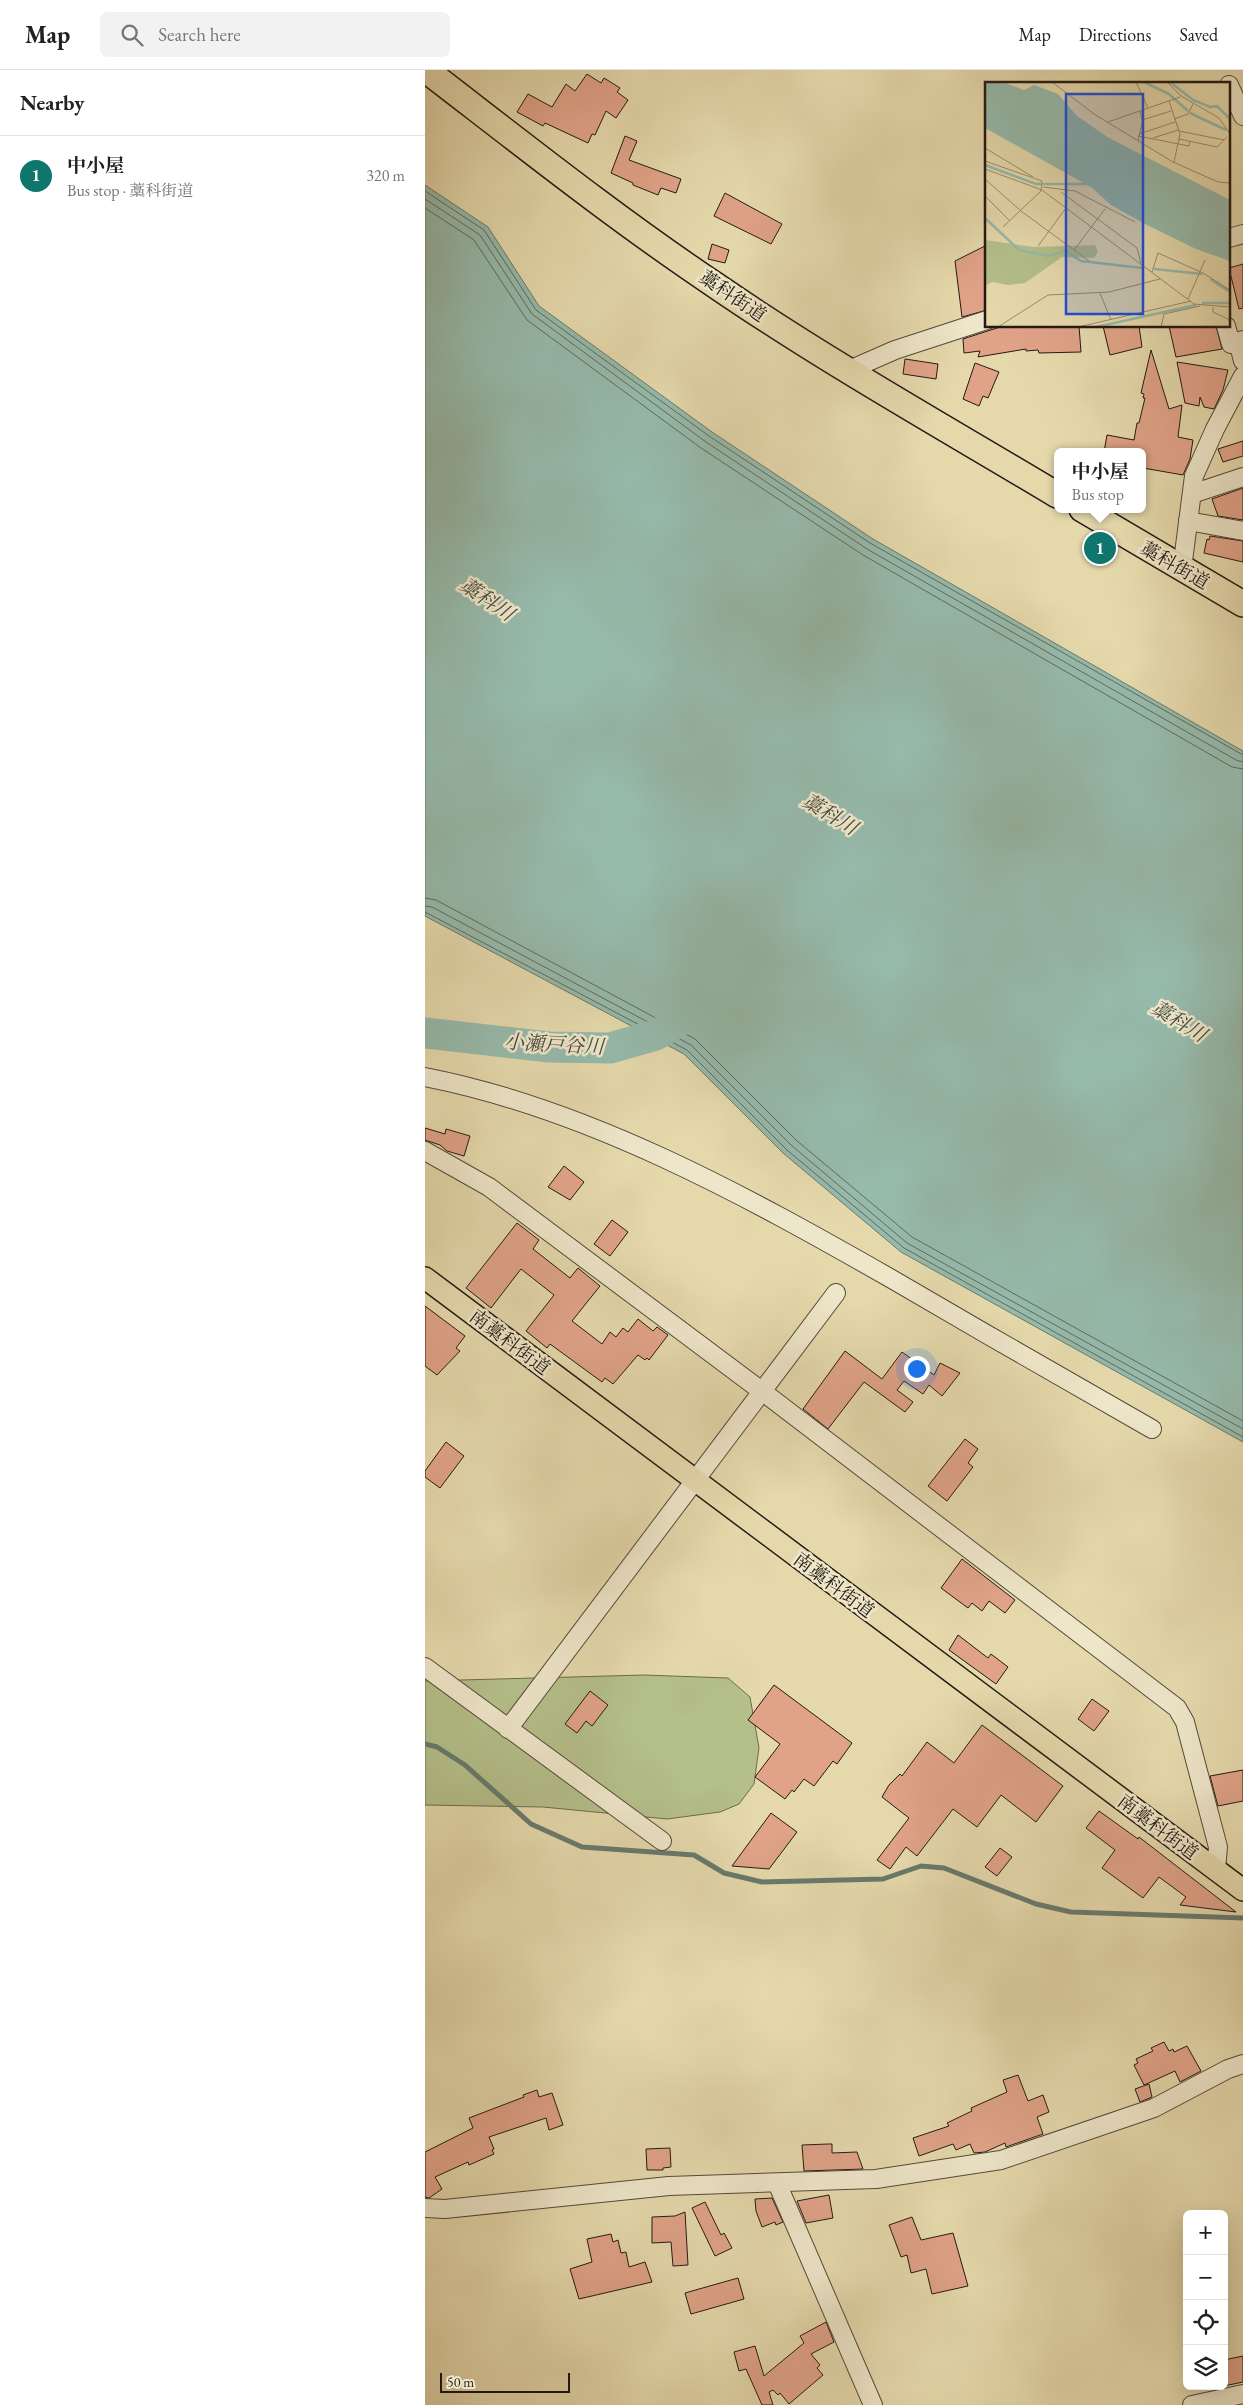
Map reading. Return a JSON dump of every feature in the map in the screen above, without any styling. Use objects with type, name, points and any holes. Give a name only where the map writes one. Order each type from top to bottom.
[{"type":"highway","name":"藁科街道","points":[[426,70],[614,213],[714,285],[847,371],[1054,493]]},
{"type":"highway","name":"藁科街道","points":[[1088,513],[1243,604]]},
{"type":"main road","name":"南藁科街道","points":[[425,1278],[1243,1890]]},
{"type":"street","points":[[1223,70],[1228,82]]},
{"type":"street","points":[[1231,89],[1243,116]]},
{"type":"street","points":[[847,371],[895,350],[985,321]]},
{"type":"street","points":[[1227,328],[1231,344],[1241,341],[1243,361]]},
{"type":"street","points":[[1182,569],[1194,476],[1215,428],[1243,376]]},
{"type":"street","points":[[1192,494],[1243,477]]},
{"type":"street","points":[[1188,521],[1243,531]]},
{"type":"street","points":[[425,1077],[473,1086],[519,1100],[606,1134],[725,1186],[1152,1429]]},
{"type":"street","points":[[425,1150],[489,1187],[763,1392],[1177,1708],[1185,1722],[1218,1847],[1216,1869]]},
{"type":"street","points":[[508,1729],[836,1293]]},
{"type":"street","points":[[425,1667],[662,1841]]},
{"type":"street","points":[[425,2208],[445,2209],[669,2186],[876,2179],[1001,2160],[1154,2108],[1228,2069],[1243,2064]]},
{"type":"street","points":[[777,2183],[873,2405]]},
{"type":"street","points":[[1192,2405],[1243,2394]]},
{"type":"green space","points":[[644,1675],[728,1678],[750,1697],[759,1748],[754,1784],[739,1804],[720,1812],[667,1819],[543,1807],[425,1805],[425,1681]]},
{"type":"water","name":"藁科川","points":[[425,185],[488,227],[539,306],[712,432],[873,539],[1243,751],[1243,1442],[901,1252],[783,1153],[684,1054],[425,916]]},
{"type":"building","points":[[587,74],[601,83],[604,78],[620,88],[617,92],[628,100],[616,118],[606,111],[595,135],[592,134],[588,143],[545,123],[543,126],[517,112],[528,94],[552,107],[566,84],[575,91]]},
{"type":"building","points":[[625,136],[637,141],[629,160],[681,179],[676,193],[661,188],[658,195],[633,185],[633,183],[611,173]]},
{"type":"building","points":[[725,193],[782,224],[771,244],[714,216]]},
{"type":"building","points":[[712,244],[729,250],[725,263],[708,259]]},
{"type":"building","points":[[985,246],[985,311],[962,317],[955,261]]},
{"type":"building","points":[[1243,264],[1243,308],[1239,309],[1231,276],[1231,267]]},
{"type":"building","points":[[997,328],[1079,328],[1081,352],[1039,353],[1038,350],[1026,351],[1026,349],[978,357],[980,351],[964,353],[963,339]]},
{"type":"building","points":[[1103,328],[1139,328],[1142,347],[1110,355]]},
{"type":"building","points":[[1169,328],[1217,328],[1222,349],[1176,357]]},
{"type":"building","points":[[1151,350],[1169,409],[1182,405],[1178,437],[1193,440],[1190,459],[1183,475],[1146,469],[1146,448],[1105,448],[1107,435],[1134,440],[1145,398],[1143,398],[1144,394],[1141,393]]},
{"type":"building","points":[[905,359],[938,364],[936,379],[903,374]]},
{"type":"building","points":[[1177,362],[1228,370],[1223,390],[1214,409],[1204,407],[1200,397],[1199,406],[1185,403]]},
{"type":"building","points":[[975,363],[999,372],[988,398],[983,396],[979,406],[963,399]]},
{"type":"building","points":[[1243,441],[1243,456],[1223,462],[1218,449]]},
{"type":"building","points":[[1243,488],[1243,520],[1218,516],[1212,499]]},
{"type":"building","points":[[1210,536],[1243,541],[1243,562],[1204,553],[1207,539],[1209,540]]},
{"type":"building","points":[[425,1128],[445,1134],[446,1129],[470,1136],[464,1156],[447,1151],[440,1145],[425,1140]]},
{"type":"building","points":[[564,1166],[584,1182],[570,1200],[548,1187]]},
{"type":"building","points":[[612,1220],[628,1232],[610,1256],[594,1244]]},
{"type":"building","points":[[517,1223],[539,1240],[533,1249],[570,1278],[578,1268],[600,1286],[572,1321],[602,1344],[610,1332],[616,1337],[623,1328],[628,1332],[638,1319],[653,1331],[657,1327],[668,1335],[649,1360],[647,1358],[645,1360],[638,1355],[613,1384],[605,1378],[602,1382],[550,1344],[547,1348],[526,1331],[554,1295],[521,1269],[491,1308],[466,1288]]},
{"type":"building","points":[[425,1306],[465,1336],[456,1348],[460,1351],[437,1375],[425,1366]]},
{"type":"building","points":[[845,1351],[882,1379],[902,1352],[934,1375],[940,1363],[960,1373],[942,1396],[929,1385],[923,1394],[904,1381],[897,1390],[913,1402],[905,1412],[864,1382],[828,1429],[803,1409]]},
{"type":"building","points":[[965,1439],[978,1449],[968,1463],[973,1467],[947,1501],[928,1486]]},
{"type":"building","points":[[446,1442],[464,1456],[440,1488],[425,1477],[425,1471]]},
{"type":"building","points":[[962,1559],[1015,1600],[1005,1613],[989,1601],[982,1611],[972,1603],[968,1608],[941,1588]]},
{"type":"building","points":[[958,1635],[988,1658],[991,1654],[1008,1667],[996,1684],[949,1650]]},
{"type":"building","points":[[774,1685],[852,1743],[837,1764],[833,1761],[814,1786],[804,1779],[794,1792],[792,1790],[785,1799],[755,1777],[780,1744],[748,1720]]},
{"type":"building","points":[[590,1691],[608,1705],[592,1726],[586,1721],[577,1733],[565,1724]]},
{"type":"building","points":[[1092,1699],[1109,1711],[1094,1731],[1078,1719]]},
{"type":"building","points":[[982,1725],[1063,1786],[1036,1822],[1001,1795],[977,1827],[953,1809],[917,1856],[906,1847],[890,1869],[877,1860],[909,1818],[882,1797],[889,1785],[900,1774],[902,1776],[927,1742],[954,1763]]},
{"type":"building","points":[[1243,1770],[1243,1801],[1218,1806],[1210,1776]]},
{"type":"building","points":[[1099,1811],[1138,1839],[1139,1837],[1236,1912],[1180,1905],[1186,1897],[1159,1877],[1143,1898],[1102,1868],[1115,1850],[1086,1828]]},
{"type":"building","points":[[771,1813],[797,1832],[769,1869],[732,1866]]},
{"type":"building","points":[[1000,1848],[1012,1857],[997,1876],[985,1867]]},
{"type":"building","points":[[1164,2042],[1169,2051],[1173,2049],[1174,2052],[1187,2046],[1201,2071],[1180,2082],[1175,2071],[1144,2085],[1134,2065],[1138,2063],[1136,2059],[1153,2051],[1151,2048]]},
{"type":"building","points":[[1018,2075],[1028,2101],[1043,2095],[1049,2112],[1037,2117],[1043,2134],[1006,2147],[1005,2143],[985,2152],[974,2153],[970,2144],[956,2150],[953,2144],[919,2156],[913,2138],[949,2126],[947,2123],[972,2111],[971,2108],[1007,2092],[1003,2080]]},
{"type":"building","points":[[1149,2084],[1152,2097],[1140,2102],[1135,2089]]},
{"type":"building","points":[[537,2090],[539,2097],[552,2093],[563,2125],[549,2130],[546,2118],[489,2137],[494,2154],[469,2165],[468,2162],[435,2177],[442,2189],[429,2198],[425,2197],[425,2152],[473,2128],[469,2118],[524,2097],[523,2095]]},
{"type":"building","points":[[832,2144],[832,2153],[857,2152],[863,2169],[804,2171],[802,2145]]},
{"type":"building","points":[[670,2148],[671,2167],[663,2168],[663,2170],[647,2170],[646,2149]]},
{"type":"building","points":[[829,2195],[833,2218],[806,2223],[797,2201]]},
{"type":"building","points":[[772,2198],[783,2222],[776,2225],[775,2222],[762,2227],[756,2211],[755,2199]]},
{"type":"building","points":[[705,2202],[721,2235],[724,2233],[732,2248],[715,2256],[692,2208]]},
{"type":"building","points":[[685,2212],[688,2265],[673,2266],[671,2242],[652,2243],[652,2217],[675,2216]]},
{"type":"building","points":[[912,2217],[921,2240],[953,2233],[968,2286],[932,2294],[926,2269],[911,2273],[907,2255],[901,2257],[889,2225]]},
{"type":"building","points":[[611,2234],[613,2242],[618,2240],[621,2253],[626,2252],[629,2267],[645,2262],[652,2282],[579,2299],[570,2269],[592,2262],[587,2239]]},
{"type":"building","points":[[738,2278],[744,2299],[691,2314],[685,2293]]},
{"type":"building","points":[[826,2322],[834,2342],[811,2354],[820,2365],[817,2368],[823,2375],[789,2404],[780,2393],[778,2395],[773,2390],[769,2392],[773,2405],[762,2405],[746,2369],[739,2371],[734,2352],[755,2346],[764,2376],[804,2343],[800,2336]]},
{"type":"building","points":[[1243,2356],[1243,2382],[1228,2385],[1228,2359]]},
{"type":"waterway","name":"小瀬戸谷川","points":[[425,1033],[549,1047],[610,1048],[656,1035],[678,1022]]},
{"type":"waterway","points":[[425,1744],[437,1747],[465,1765],[531,1824],[582,1847],[694,1855],[724,1873],[762,1882],[883,1879],[921,1866],[944,1868],[1036,1904],[1071,1912],[1243,1918]]},
{"type":"place","name":"中小屋","points":[[1100,548]]}]
